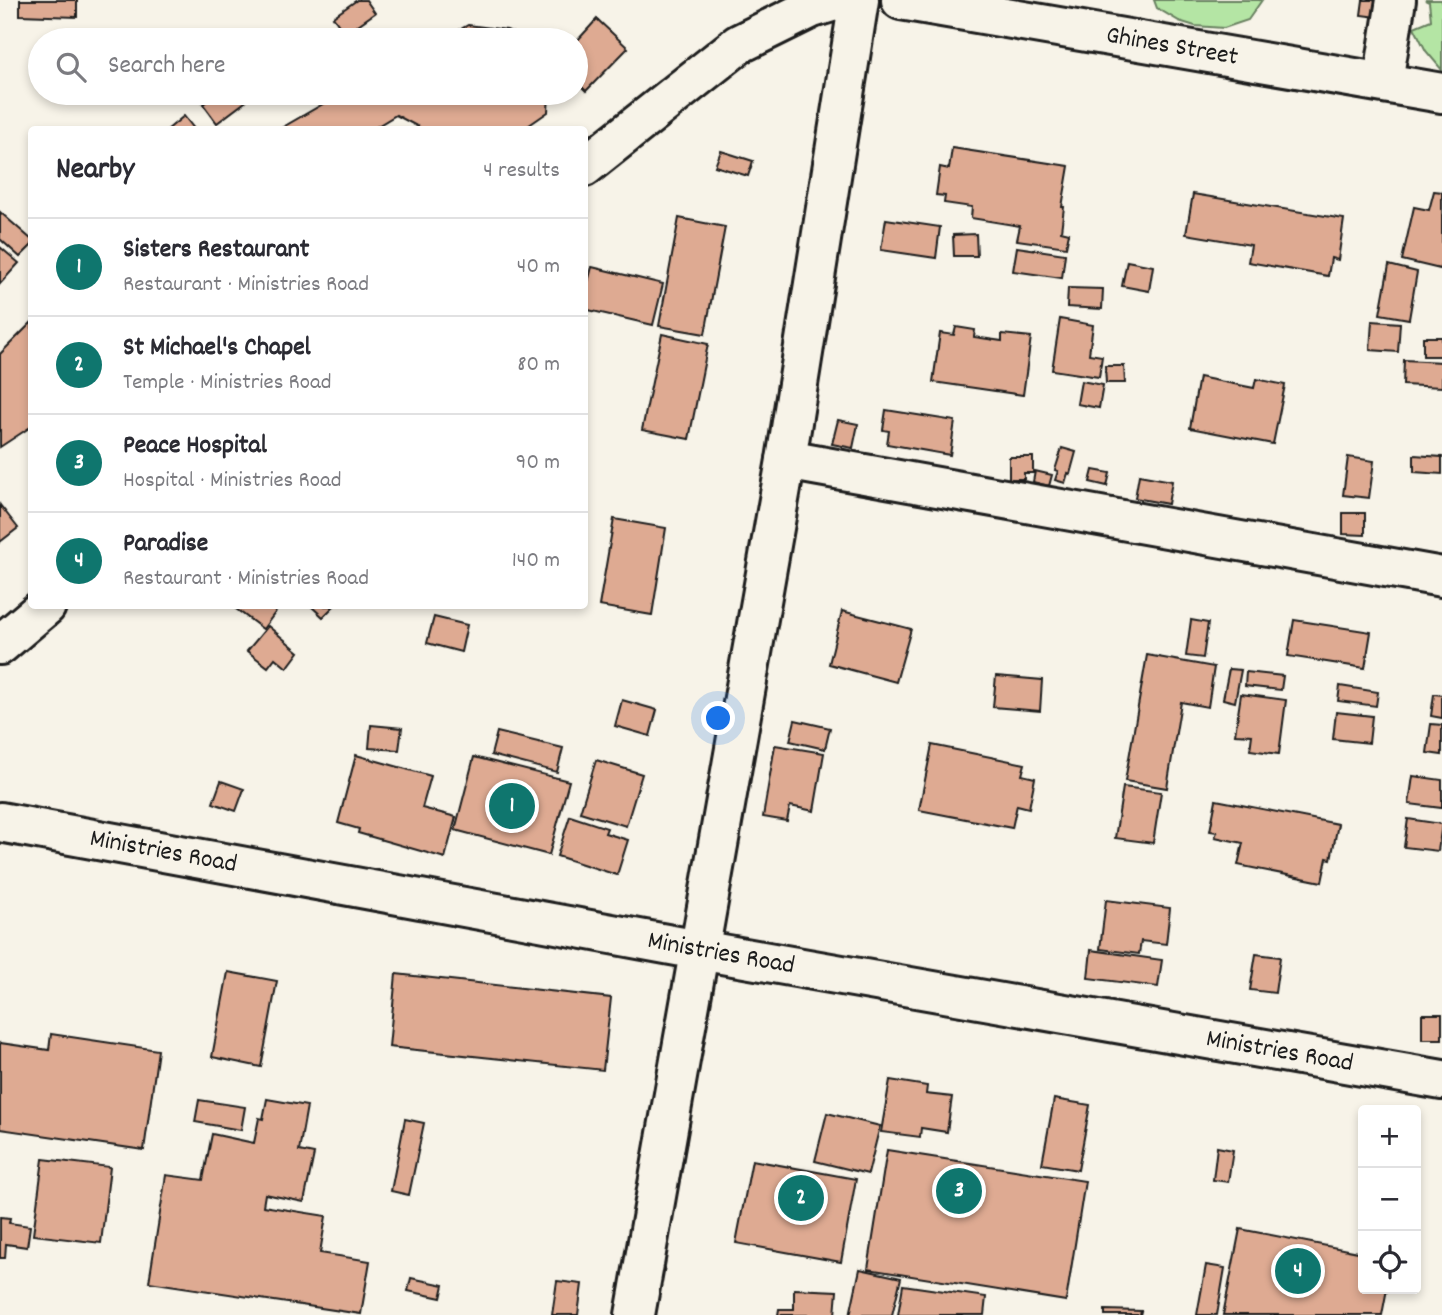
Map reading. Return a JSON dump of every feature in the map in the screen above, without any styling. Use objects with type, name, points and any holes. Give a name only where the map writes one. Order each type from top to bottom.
[{"type":"street","points":[[588,164],[739,44],[812,8],[838,0]]},
{"type":"street","points":[[635,1315],[786,460],[859,0]]},
{"type":"street","name":"Ghines Street","points":[[901,0],[1442,93]]},
{"type":"street","points":[[1383,82],[1396,0]]},
{"type":"street","points":[[786,460],[1442,577]]},
{"type":"street","points":[[0,645],[43,609]]},
{"type":"street","name":"Ministries Road","points":[[0,822],[699,950],[1442,1080]]},
{"type":"green space","points":[[1154,0],[1262,0],[1248,20],[1224,28],[1195,26],[1179,21],[1157,8]]},
{"type":"green space","points":[[1425,0],[1442,0],[1442,70],[1426,51],[1414,27],[1431,20],[1429,2]]},
{"type":"building","points":[[20,0],[77,0],[77,17],[20,15]]},
{"type":"building","points":[[357,0],[366,0],[375,13],[354,28],[341,28],[333,17]]},
{"type":"building","points":[[1363,0],[1386,0],[1385,18],[1361,15]]},
{"type":"building","points":[[597,19],[628,48],[588,89],[588,29]]},
{"type":"building","points":[[468,25],[491,28],[463,28]]},
{"type":"building","points":[[204,105],[241,105],[217,123]]},
{"type":"building","points":[[321,105],[548,105],[548,112],[528,126],[417,126],[396,115],[378,126],[285,126]]},
{"type":"building","points":[[184,116],[192,126],[172,126]]},
{"type":"building","points":[[952,148],[1069,166],[1061,231],[1069,233],[1066,247],[1017,240],[1020,226],[971,218],[972,207],[944,203],[945,196],[936,195],[940,167],[949,169]]},
{"type":"building","points":[[721,151],[753,161],[748,176],[715,166]]},
{"type":"building","points":[[1434,191],[1442,192],[1440,269],[1402,260],[1414,207],[1429,210]]},
{"type":"building","points":[[1193,194],[1344,219],[1338,260],[1331,258],[1328,276],[1248,262],[1251,245],[1186,234]]},
{"type":"building","points":[[0,212],[28,236],[28,249],[20,257],[0,239]]},
{"type":"building","points":[[679,218],[725,227],[705,334],[659,326]]},
{"type":"building","points":[[886,219],[940,227],[936,258],[881,250]]},
{"type":"building","points":[[976,234],[977,256],[954,256],[953,235]]},
{"type":"building","points":[[0,247],[19,263],[0,284]]},
{"type":"building","points":[[1017,247],[1065,254],[1062,278],[1013,271]]},
{"type":"building","points":[[1127,261],[1153,266],[1149,291],[1122,286]]},
{"type":"building","points":[[1389,265],[1417,272],[1409,319],[1380,314]]},
{"type":"building","points":[[592,267],[663,284],[653,325],[588,310],[588,282]]},
{"type":"building","points":[[1068,288],[1103,289],[1102,309],[1067,307]]},
{"type":"building","points":[[1060,319],[1093,325],[1089,354],[1102,356],[1099,377],[1052,370]]},
{"type":"building","points":[[1372,321],[1400,323],[1398,352],[1370,350]]},
{"type":"building","points":[[28,326],[28,429],[0,447],[0,354]]},
{"type":"building","points":[[956,327],[975,330],[974,337],[1002,341],[1002,334],[1031,337],[1023,395],[933,382],[940,333],[954,335]]},
{"type":"building","points":[[662,334],[708,344],[689,439],[642,430]]},
{"type":"building","points":[[1423,337],[1442,337],[1442,356],[1423,356]]},
{"type":"building","points":[[1404,360],[1442,362],[1442,387],[1403,385]]},
{"type":"building","points":[[1105,366],[1124,366],[1125,383],[1106,383]]},
{"type":"building","points":[[1199,377],[1254,388],[1256,379],[1285,385],[1273,444],[1190,428]]},
{"type":"building","points":[[1081,381],[1103,385],[1099,408],[1077,404]]},
{"type":"building","points":[[886,410],[955,421],[950,455],[887,444],[889,431],[883,430]]},
{"type":"building","points":[[838,420],[858,424],[853,448],[832,444]]},
{"type":"building","points":[[1062,448],[1076,452],[1065,483],[1055,480],[1058,471],[1055,470]]},
{"type":"building","points":[[1414,455],[1442,457],[1442,474],[1414,472]]},
{"type":"building","points":[[1009,457],[1033,457],[1033,473],[1024,473],[1024,479],[1009,479]]},
{"type":"building","points":[[1348,457],[1374,461],[1369,498],[1343,495]]},
{"type":"building","points":[[1093,470],[1110,473],[1107,486],[1090,482]]},
{"type":"building","points":[[1035,471],[1052,475],[1049,486],[1033,482]]},
{"type":"building","points":[[1139,475],[1172,481],[1168,504],[1135,498]]},
{"type":"building","points":[[0,505],[18,528],[0,542]]},
{"type":"building","points":[[1343,513],[1365,513],[1365,535],[1343,534]]},
{"type":"building","points":[[614,519],[666,528],[652,615],[599,606]]},
{"type":"building","points":[[236,609],[278,609],[263,629]]},
{"type":"building","points":[[314,609],[331,609],[323,617]]},
{"type":"building","points":[[842,611],[911,629],[896,682],[829,664]]},
{"type":"building","points":[[434,617],[467,625],[461,652],[427,643]]},
{"type":"building","points":[[1191,620],[1208,623],[1203,658],[1186,656]]},
{"type":"building","points":[[1294,620],[1371,632],[1365,668],[1288,656]]},
{"type":"building","points":[[268,626],[299,652],[287,668],[275,658],[268,667],[247,651]]},
{"type":"building","points":[[1147,655],[1214,667],[1208,707],[1181,702],[1167,788],[1125,781]]},
{"type":"building","points":[[1229,669],[1241,670],[1235,702],[1223,699]]},
{"type":"building","points":[[1246,672],[1283,676],[1281,690],[1245,686]]},
{"type":"building","points":[[996,676],[1042,680],[1040,711],[993,707]]},
{"type":"building","points":[[1340,686],[1378,692],[1376,706],[1338,701]]},
{"type":"building","points":[[1241,694],[1286,700],[1279,754],[1250,750],[1252,735],[1235,734]]},
{"type":"building","points":[[1434,694],[1442,695],[1442,718],[1431,716]]},
{"type":"building","points":[[622,700],[657,710],[650,736],[615,726]]},
{"type":"building","points":[[1336,712],[1372,716],[1369,743],[1333,739]]},
{"type":"building","points":[[795,720],[830,728],[825,749],[790,741]]},
{"type":"building","points":[[1431,724],[1442,725],[1442,755],[1427,753]]},
{"type":"building","points":[[371,725],[402,728],[399,750],[369,748]]},
{"type":"building","points":[[497,732],[563,748],[557,772],[491,755]]},
{"type":"building","points":[[775,745],[824,753],[814,811],[790,806],[787,821],[763,817]]},
{"type":"building","points":[[932,745],[1025,764],[1022,775],[1035,778],[1029,808],[1017,805],[1012,828],[919,810]]},
{"type":"building","points":[[356,755],[431,776],[422,808],[456,817],[445,858],[358,833],[359,829],[338,823]]},
{"type":"building","points":[[474,757],[569,781],[549,855],[455,830]]},
{"type":"building","points":[[596,760],[642,774],[626,826],[580,812]]},
{"type":"building","points":[[1413,776],[1442,780],[1442,808],[1409,804]]},
{"type":"building","points":[[221,781],[244,789],[236,811],[213,803]]},
{"type":"building","points":[[1123,787],[1161,792],[1153,843],[1115,838]]},
{"type":"building","points":[[1216,800],[1338,824],[1331,859],[1327,858],[1322,882],[1238,865],[1243,843],[1215,837],[1217,832],[1210,831]]},
{"type":"building","points":[[570,816],[607,828],[605,833],[628,840],[617,875],[557,856]]},
{"type":"building","points":[[1408,819],[1442,824],[1438,851],[1404,847]]},
{"type":"building","points":[[1106,900],[1170,908],[1166,944],[1141,941],[1139,954],[1100,949]]},
{"type":"building","points":[[1091,950],[1162,960],[1158,987],[1088,978]]},
{"type":"building","points":[[1256,954],[1280,957],[1275,993],[1250,990]]},
{"type":"building","points":[[228,972],[277,981],[261,1067],[212,1057]]},
{"type":"building","points":[[396,974],[611,998],[603,1070],[389,1047]]},
{"type":"building","points":[[1422,1014],[1442,1014],[1442,1039],[1422,1039]]},
{"type":"building","points":[[51,1034],[158,1050],[144,1150],[0,1129],[0,1043],[49,1050]]},
{"type":"building","points":[[890,1080],[927,1086],[926,1094],[952,1097],[947,1132],[921,1128],[920,1137],[881,1132]]},
{"type":"building","points":[[267,1099],[307,1106],[299,1151],[314,1154],[304,1202],[265,1194],[263,1206],[326,1216],[320,1253],[370,1261],[361,1314],[149,1282],[166,1175],[203,1180],[212,1134],[254,1143],[259,1118],[263,1119]]},
{"type":"building","points":[[1054,1099],[1090,1105],[1078,1170],[1042,1164]]},
{"type":"building","points":[[199,1100],[245,1107],[241,1130],[195,1122]]},
{"type":"building","points":[[827,1113],[880,1126],[868,1174],[815,1161]]},
{"type":"building","points":[[405,1119],[424,1123],[409,1195],[391,1191]]},
{"type":"building","points":[[1217,1147],[1233,1150],[1228,1182],[1213,1180]]},
{"type":"building","points":[[887,1150],[1085,1181],[1066,1301],[868,1269]]},
{"type":"building","points":[[43,1159],[110,1167],[101,1243],[33,1235]]},
{"type":"building","points":[[752,1160],[856,1179],[841,1262],[736,1243]]},
{"type":"building","points":[[0,1217],[10,1218],[9,1223],[30,1226],[27,1247],[6,1244],[5,1258],[0,1258]]},
{"type":"building","points":[[1240,1229],[1358,1252],[1358,1294],[1386,1294],[1382,1315],[1223,1315]]},
{"type":"building","points":[[1206,1265],[1225,1268],[1217,1315],[1197,1315]]},
{"type":"building","points":[[860,1269],[901,1278],[892,1315],[850,1315]]},
{"type":"building","points":[[411,1278],[444,1285],[441,1298],[408,1291]]},
{"type":"building","points":[[557,1281],[582,1284],[578,1315],[552,1315]]},
{"type":"building","points":[[903,1285],[986,1297],[984,1315],[898,1315]]},
{"type":"building","points":[[794,1289],[837,1291],[835,1315],[778,1315],[779,1309],[794,1309]]},
{"type":"building","points":[[1105,1310],[1141,1311],[1140,1315],[1105,1315]]},
{"type":"place","name":"Sisters Restaurant","points":[[512,806]]},
{"type":"place","name":"Peace Hospital","points":[[959,1191]]},
{"type":"place","name":"St Michael's Chapel","points":[[801,1198]]},
{"type":"place","name":"Paradise","points":[[1298,1271]]}]
